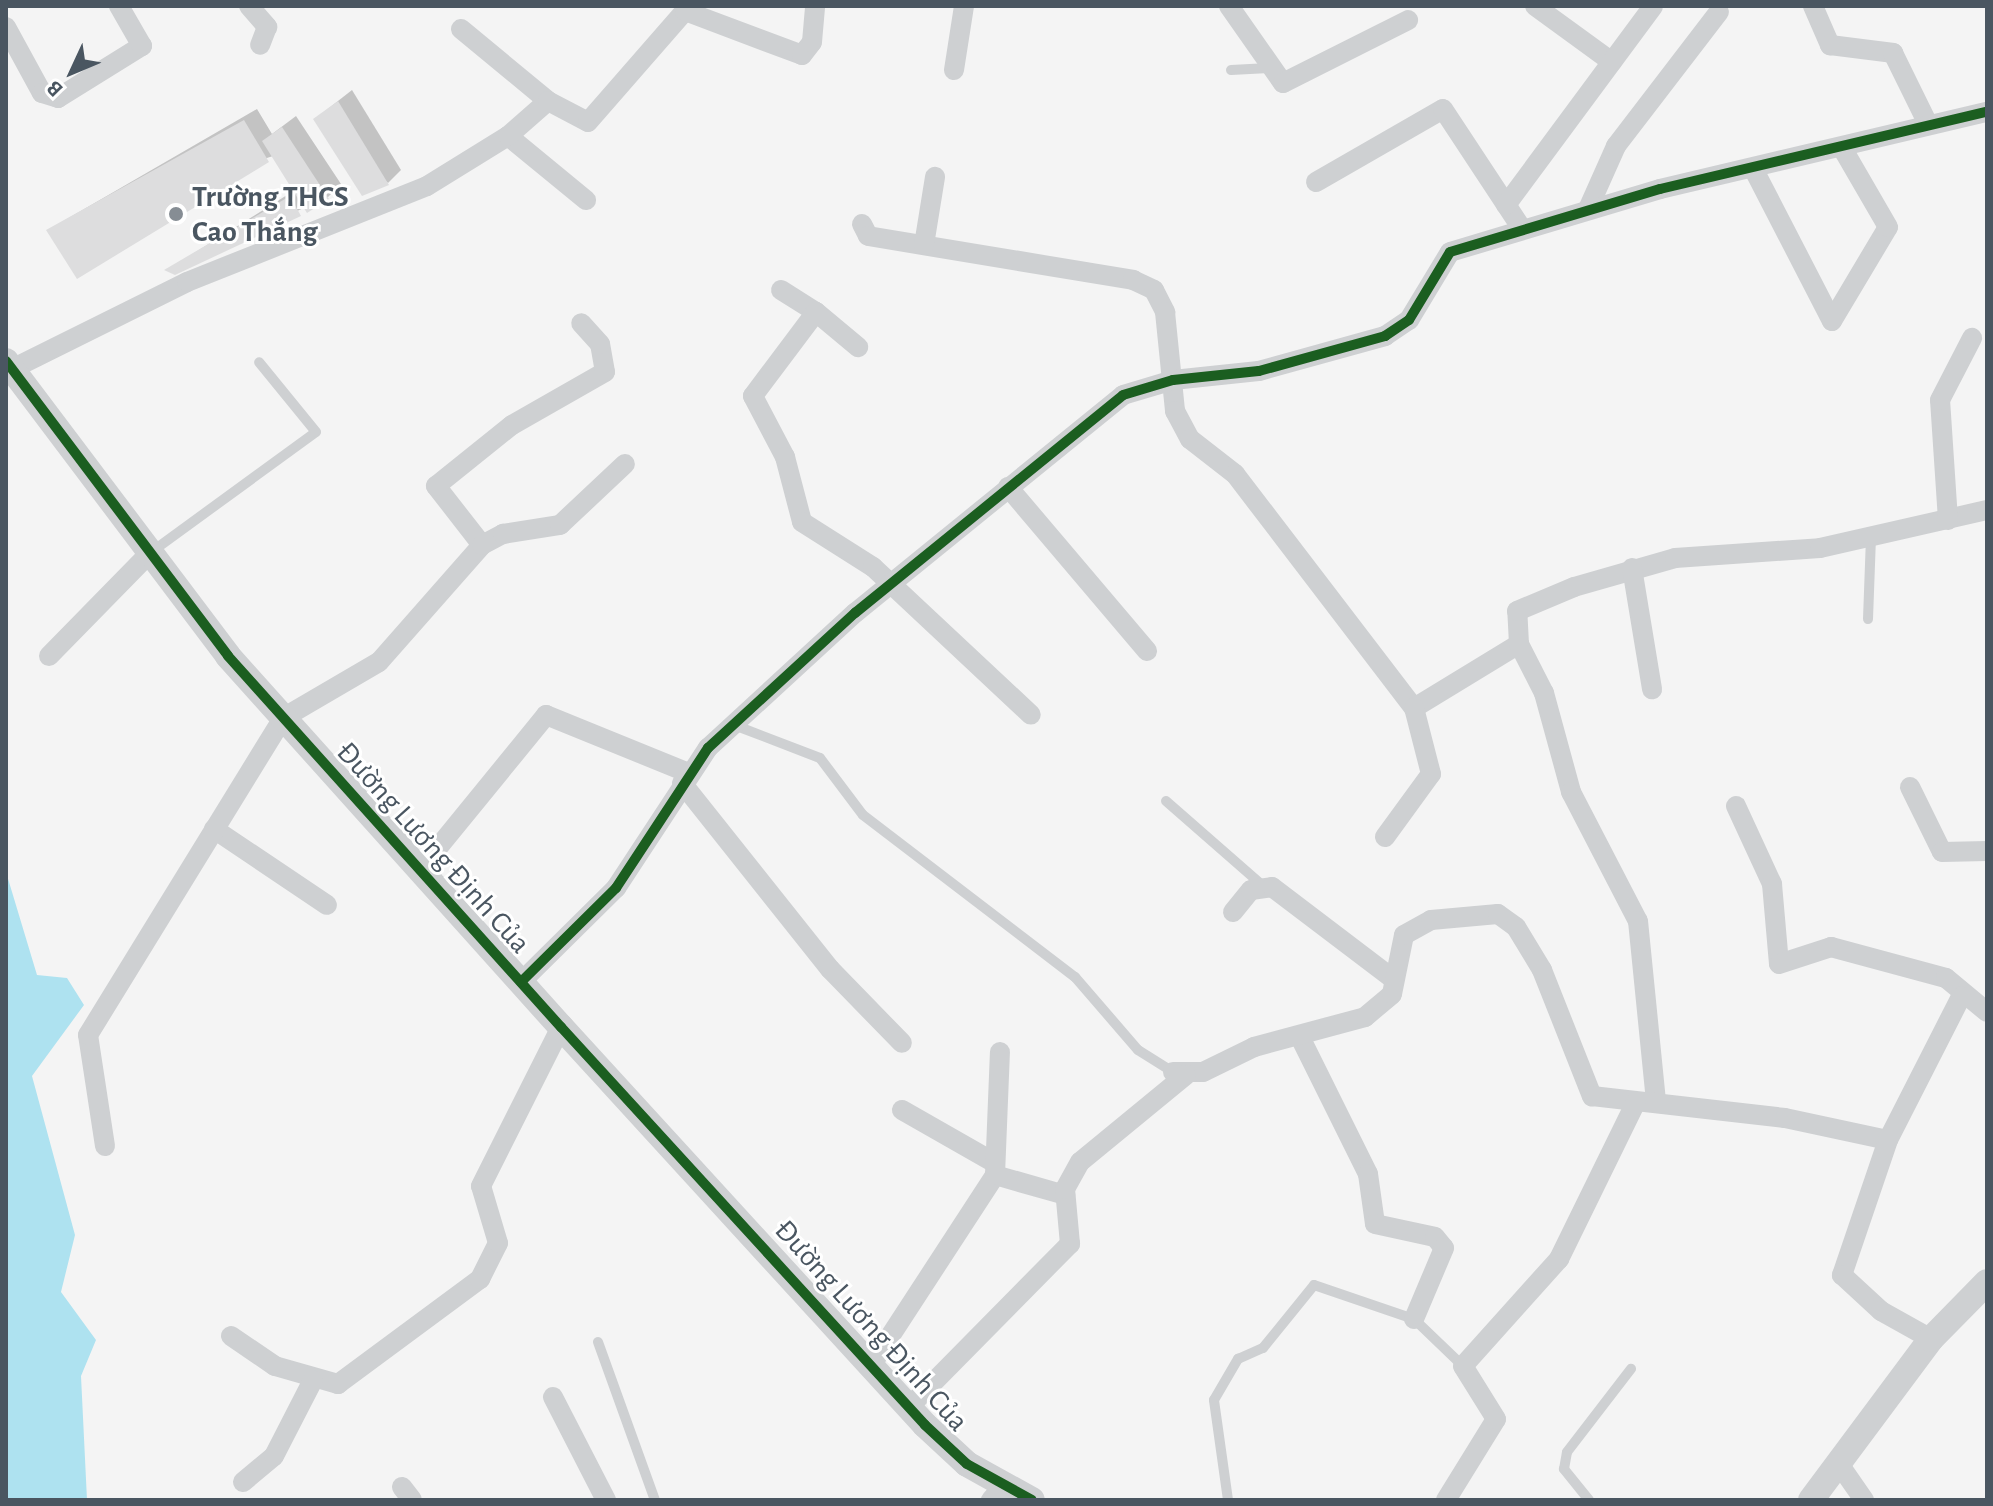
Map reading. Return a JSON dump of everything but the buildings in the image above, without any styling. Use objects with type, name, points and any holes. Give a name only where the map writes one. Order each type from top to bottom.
[{"type":"street","points":[[6,27],[42,93],[58,98],[142,46],[119,6]]},
{"type":"street","points":[[249,6],[267,27],[260,45]]},
{"type":"street","points":[[461,29],[548,101],[588,122],[685,11],[802,55],[812,42],[815,6]]},
{"type":"street","points":[[954,70],[964,6]]},
{"type":"street","points":[[1229,6],[1269,68],[1283,83],[1308,76],[1408,20]]},
{"type":"street","points":[[1535,6],[1612,62]]},
{"type":"street","points":[[1506,205],[1653,6]]},
{"type":"street","points":[[1813,6],[1830,45],[1893,53],[1928,124]]},
{"type":"street","points":[[1588,209],[1616,146],[1719,12]]},
{"type":"street","points":[[9,365],[187,282],[427,186],[508,136],[548,101]]},
{"type":"street","points":[[1316,182],[1443,109],[1522,229]]},
{"type":"street","points":[[521,982],[616,888],[686,778],[734,725],[888,587],[1123,395],[1173,380],[1259,371],[1385,336],[1409,320],[1450,252],[1588,209],[1844,151],[1928,124],[1987,112]]},
{"type":"street","points":[[508,136],[586,200]]},
{"type":"street","points":[[1754,170],[1832,321],[1888,227],[1844,151]]},
{"type":"street","points":[[924,245],[935,177]]},
{"type":"street","points":[[862,224],[868,236],[1133,280],[1154,290],[1165,312],[1175,411],[1190,439],[1235,474],[1414,708],[1431,774],[1385,837]]},
{"type":"street","points":[[781,290],[816,312],[858,347]]},
{"type":"street","points":[[816,312],[767,369],[753,396],[756,409],[785,457],[802,522],[873,567],[888,587],[1031,715]]},
{"type":"street","points":[[482,545],[436,486],[512,425],[605,372],[600,344],[581,323]]},
{"type":"street","points":[[1948,520],[1940,400],[1972,338]]},
{"type":"street","name":"Đường Lương Định Của","points":[[9,365],[148,555],[283,718],[423,866],[561,1027],[950,1450],[1011,1495]]},
{"type":"street","points":[[105,1146],[88,1035],[283,718],[379,662],[482,545],[503,534],[560,525],[625,464]]},
{"type":"street","points":[[1008,487],[1147,651]]},
{"type":"street","points":[[1446,1500],[1496,1419],[1463,1366],[1559,1259],[1646,1102],[1638,921],[1571,792],[1544,693],[1519,644],[1513,620],[1523,606],[1632,568],[1871,537],[1987,510]]},
{"type":"street","points":[[49,656],[148,555]]},
{"type":"street","points":[[1632,568],[1652,689]]},
{"type":"street","points":[[1414,708],[1519,644]]},
{"type":"street","points":[[423,866],[546,715],[686,778],[830,969],[902,1043]]},
{"type":"street","points":[[1910,787],[1942,852],[1987,851]]},
{"type":"street","points":[[1736,806],[1772,884],[1779,964],[1831,947],[1946,978],[1961,997],[1987,1012]]},
{"type":"street","points":[[214,829],[327,905]]},
{"type":"street","points":[[1233,912],[1262,885],[1393,979]]},
{"type":"street","points":[[910,1406],[1070,1244],[1065,1195],[1094,1146],[1180,1074],[1365,1017],[1392,994],[1398,944],[1414,928],[1468,913],[1509,919],[1542,970],[1585,1089],[1646,1102],[1888,1140]]},
{"type":"street","points":[[1931,1339],[1881,1311],[1842,1275],[1888,1140],[1961,997]]},
{"type":"street","points":[[231,1336],[313,1380],[338,1384],[353,1376],[492,1265],[498,1243],[481,1186],[561,1027]]},
{"type":"street","points":[[1300,1037],[1368,1174],[1375,1224],[1435,1237],[1444,1248],[1414,1319]]},
{"type":"street","points":[[872,1364],[994,1168],[1000,1052]]},
{"type":"street","points":[[902,1110],[994,1168],[1065,1195]]},
{"type":"street","points":[[1811,1500],[1931,1339],[1987,1282]]},
{"type":"street","points":[[243,1482],[274,1456],[313,1380]]},
{"type":"street","points":[[553,1397],[606,1500]]},
{"type":"street","points":[[1839,1464],[1864,1500]]},
{"type":"lane","points":[[1231,70],[1269,68]]},
{"type":"lane","points":[[148,555],[316,432],[259,362]]},
{"type":"lane","points":[[1868,619],[1871,537]]},
{"type":"lane","points":[[734,725],[820,758],[863,815],[1075,977],[1138,1050],[1180,1074]]},
{"type":"lane","points":[[1166,801],[1262,885]]},
{"type":"lane","points":[[1228,1500],[1214,1400],[1238,1359],[1263,1348],[1314,1285],[1414,1319],[1463,1366]]},
{"type":"lane","points":[[598,1342],[655,1500]]},
{"type":"lane","points":[[1589,1500],[1564,1469],[1567,1452],[1631,1369]]},
{"type":"water","points":[[6,872],[37,975],[67,978],[84,1005],[32,1076],[75,1235],[61,1292],[96,1340],[81,1376],[87,1500],[6,1500]]},
{"type":"cycle path","points":[[521,982],[616,888],[708,748],[855,613],[1123,395],[1173,380],[1259,371],[1385,336],[1409,320],[1450,252],[1660,189],[1987,112]]},
{"type":"cycle path","points":[[6,361],[228,656],[561,1027],[925,1425],[967,1464],[1032,1500]]},
{"type":"place","name":"Trường THCS Cao Thắng","points":[[176,214]]}]
